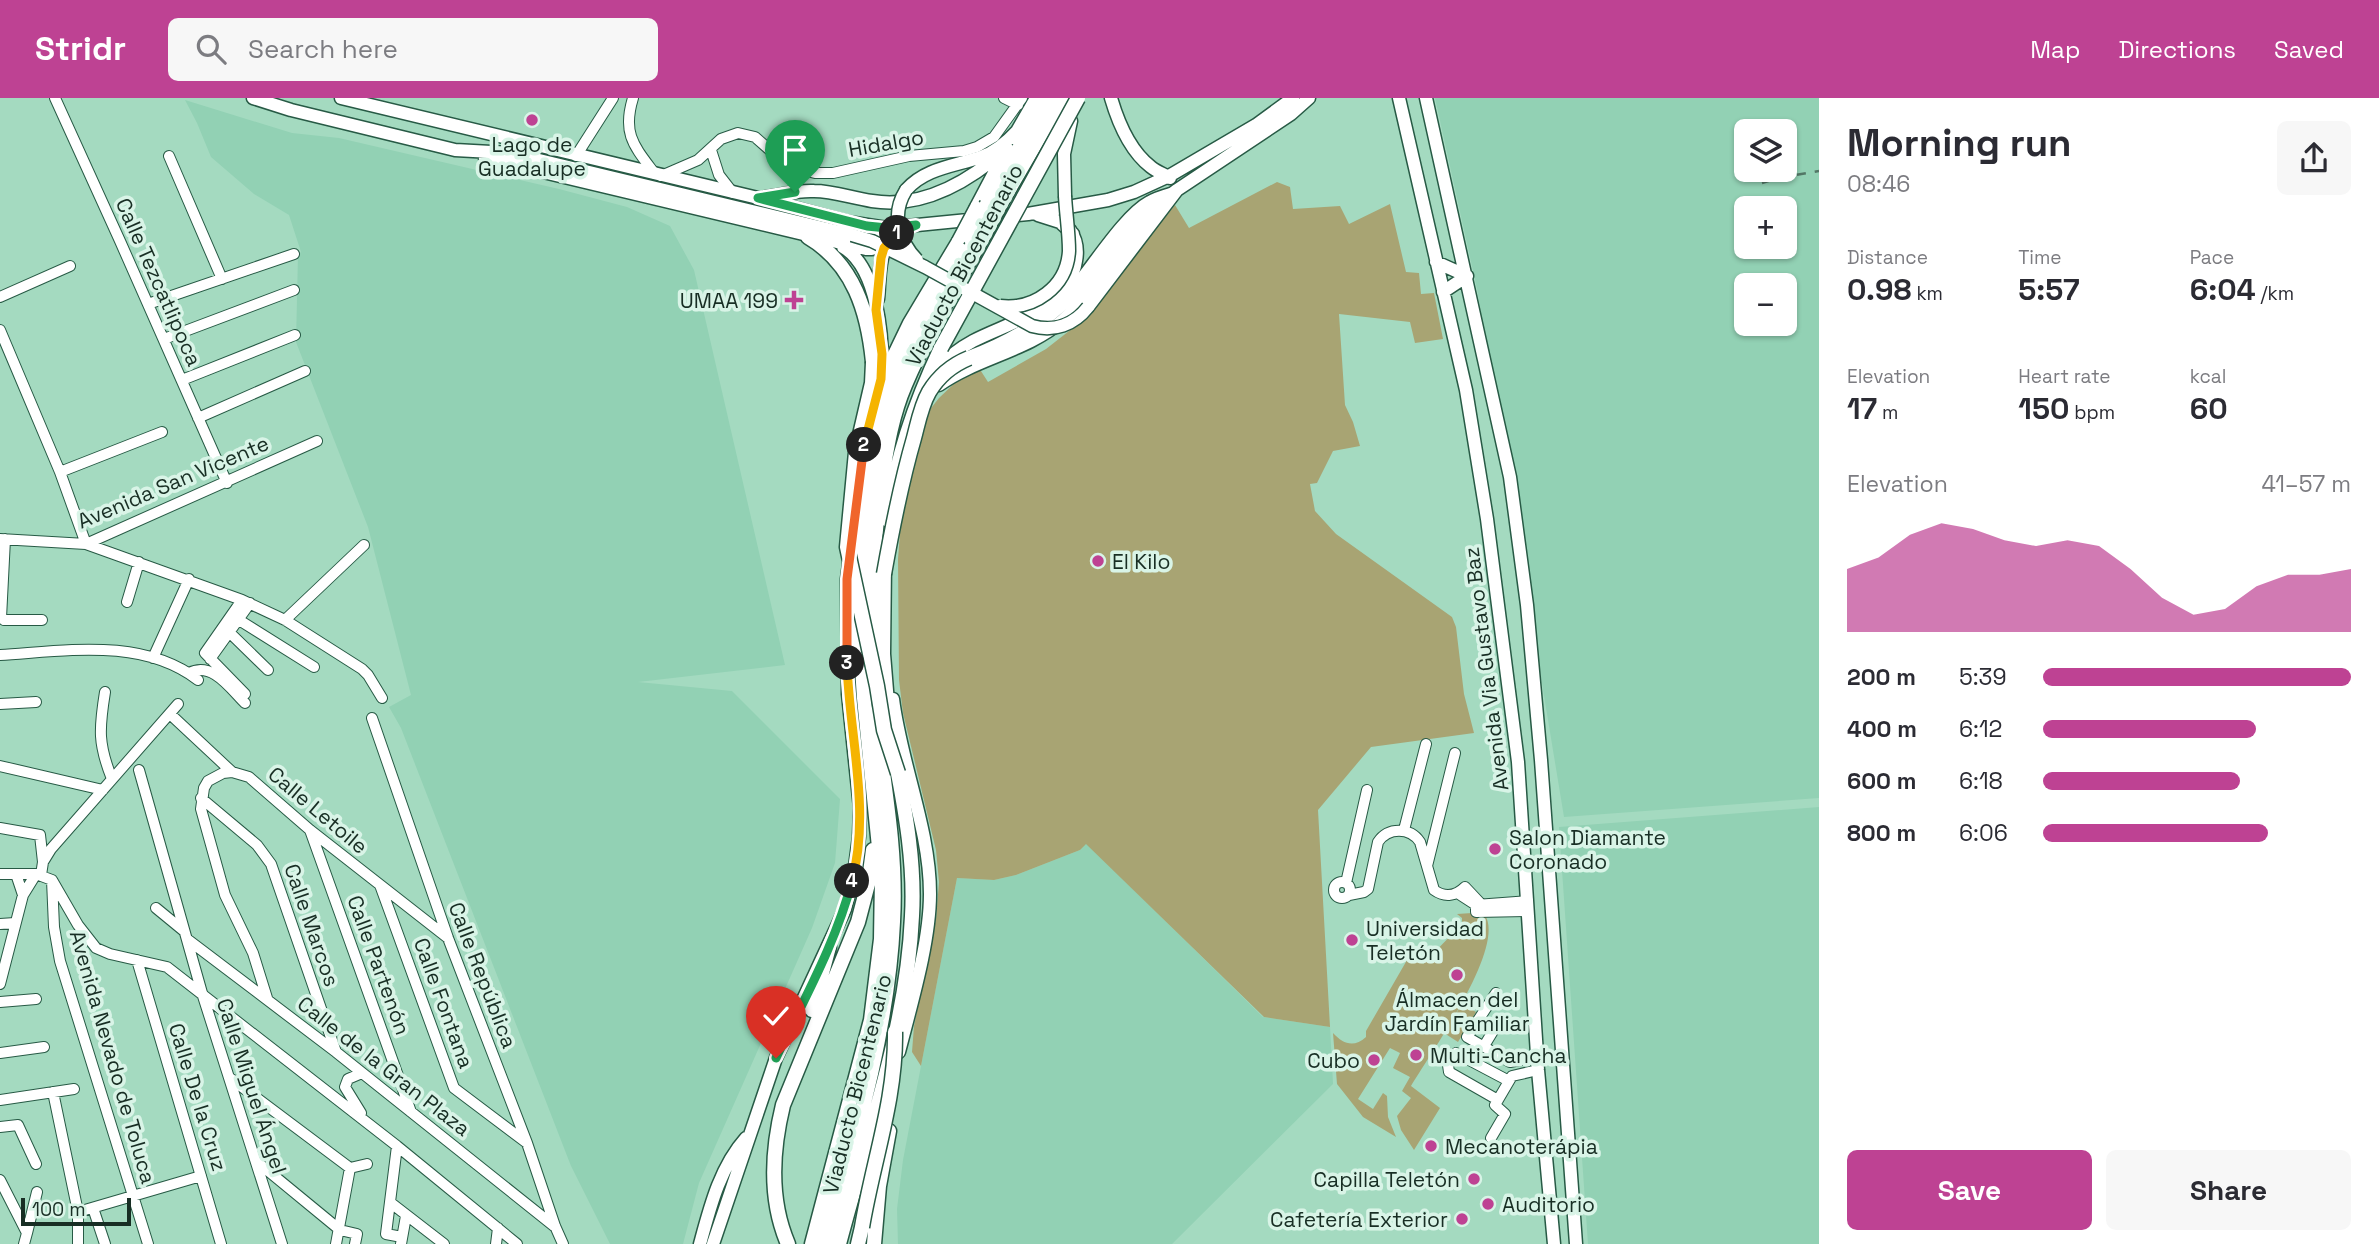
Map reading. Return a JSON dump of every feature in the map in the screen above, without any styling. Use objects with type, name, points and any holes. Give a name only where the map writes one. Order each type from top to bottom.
[{"type":"highway","points":[[825,1244],[877,1046],[887,991],[893,922],[894,878],[873,694],[871,642],[871,578],[875,529],[888,442],[904,387],[930,332],[984,235],[988,205],[1048,98]]},
{"type":"highway","points":[[812,1244],[871,1020],[882,921],[882,877],[864,698],[859,604],[859,578],[875,441],[893,381],[963,239],[1062,98]]},
{"type":"highway","name":"Viaducto Bicentenario","points":[[839,1244],[895,1032],[908,964],[912,914],[912,859],[884,680],[884,574],[895,480],[905,437],[923,385],[1078,98]]},
{"type":"highway","points":[[884,574],[898,500],[923,407],[940,377],[969,358],[995,348],[1037,323],[1064,302],[1139,212],[1151,202],[1174,193]]},
{"type":"highway","points":[[808,237],[826,248],[841,263],[853,284],[879,369],[872,383],[856,452],[846,547],[884,730],[898,773]]},
{"type":"highway","points":[[864,293],[866,322]]},
{"type":"highway","points":[[783,1105],[858,922],[869,880],[877,821]]},
{"type":"highway","points":[[788,1244],[779,1215],[774,1160],[777,1128],[792,1063],[816,998],[828,947]]},
{"type":"highway","points":[[860,1244],[871,1178],[890,1102],[895,1063],[895,1032]]},
{"type":"highway","points":[[874,1244],[879,1186],[897,1090],[899,1050]]},
{"type":"main road","points":[[253,98],[291,110],[834,243],[872,249],[878,245],[880,239],[877,230],[872,227]]},
{"type":"main road","points":[[341,98],[872,227],[887,228],[1027,208],[1108,200],[1134,192],[1169,176],[1256,125],[1293,98]]},
{"type":"main road","points":[[988,205],[1007,148],[1036,98]]},
{"type":"main road","points":[[845,1244],[857,1193],[899,1050],[923,951],[930,893],[920,822],[895,716],[889,673],[890,545],[906,448],[934,371],[1006,239],[1027,208],[1085,98]]},
{"type":"main road","points":[[1111,98],[1122,127],[1142,159],[1169,176],[1174,193]]},
{"type":"main road","name":"Avenida Via Gustavo Baz","points":[[1399,98],[1466,390],[1482,481],[1518,762],[1537,1064],[1554,1244]]},
{"type":"main road","name":"Avenida Via Gustavo Baz","points":[[1426,98],[1467,276],[1511,490],[1530,627],[1576,1244]]},
{"type":"main road","points":[[920,404],[932,391],[954,375],[1040,335],[1063,320],[1147,215],[1193,178],[1260,136],[1307,99]]},
{"type":"main road","points":[[993,304],[1015,307],[1043,297],[1059,281],[1066,267],[1069,251],[1063,154],[1071,121]]},
{"type":"main road","points":[[925,267],[909,251],[899,231],[897,213],[906,190],[928,173],[990,152],[1017,131]]},
{"type":"main road","points":[[758,198],[809,191],[882,202],[912,201],[956,185],[986,166],[1007,148]]},
{"type":"main road","points":[[455,150],[510,153],[852,236],[887,248],[1026,324],[1045,329],[1058,328],[1072,322],[1088,307],[1174,193]]},
{"type":"main road","points":[[1027,208],[1070,230],[1083,253],[1081,281]]},
{"type":"main road","points":[[713,1244],[776,1058],[845,909],[854,874],[860,808],[848,694],[847,579],[865,440],[879,369],[876,310],[881,258],[884,248],[900,231],[916,225]]},
{"type":"main road","points":[[934,371],[963,347],[1045,306],[1058,296],[1068,283],[1076,264],[1076,243],[1070,230]]},
{"type":"main road","points":[[879,369],[963,239]]},
{"type":"main road","points":[[834,243],[850,251],[864,267],[876,310]]},
{"type":"main road","points":[[1436,262],[1467,276]]},
{"type":"main road","points":[[841,263],[855,275],[864,293],[879,369]]},
{"type":"main road","points":[[1444,292],[1467,276]]},
{"type":"main road","points":[[1526,876],[1538,889],[1550,890]]},
{"type":"main road","points":[[1528,906],[1543,906],[1552,919]]},
{"type":"main road","points":[[700,1244],[711,1205],[734,1150],[750,1132]]},
{"type":"street","name":"Calle Tezcatlipoca","points":[[55,98],[227,483]]},
{"type":"street","points":[[576,156],[613,98]]},
{"type":"street","points":[[633,98],[628,113],[629,132],[638,152],[658,175]]},
{"type":"street","points":[[1004,98],[1020,101]]},
{"type":"street","name":"Hidalgo","points":[[658,175],[698,160],[730,134],[747,134],[760,141],[781,161],[797,170],[815,173],[834,173],[892,159],[970,149],[994,137],[1020,101]]},
{"type":"street","points":[[711,150],[719,175],[734,193]]},
{"type":"street","points":[[169,156],[222,279]]},
{"type":"street","points":[[148,304],[293,254]]},
{"type":"street","points":[[0,297],[70,267]]},
{"type":"street","points":[[164,339],[293,290]]},
{"type":"street","points":[[0,330],[60,472],[86,544],[189,579],[246,601],[285,620],[362,669],[382,698]]},
{"type":"street","points":[[182,380],[295,335]]},
{"type":"street","points":[[198,418],[305,370]]},
{"type":"street","points":[[60,472],[162,432]]},
{"type":"street","name":"Avenida San Vicente","points":[[2,539],[86,544],[317,441]]},
{"type":"street","points":[[2,539],[1,618],[42,620]]},
{"type":"street","points":[[285,620],[364,545]]},
{"type":"street","points":[[127,602],[139,562]]},
{"type":"street","points":[[153,658],[189,579]]},
{"type":"street","points":[[207,656],[239,620],[246,601]]},
{"type":"street","points":[[207,656],[246,601]]},
{"type":"street","points":[[239,620],[314,667]]},
{"type":"street","points":[[229,632],[268,670]]},
{"type":"street","points":[[0,655],[94,650],[121,652],[153,658],[194,677],[200,669],[213,673],[245,698],[207,656]]},
{"type":"street","points":[[105,692],[100,741],[112,779]]},
{"type":"street","points":[[0,704],[36,702]]},
{"type":"street","points":[[43,862],[51,849],[178,704]]},
{"type":"street","name":"Calle Letoile","points":[[170,714],[232,772],[249,777],[310,830],[448,938]]},
{"type":"street","name":"Calle República","points":[[372,718],[448,938],[563,1244]]},
{"type":"street","points":[[1404,830],[1426,744]]},
{"type":"street","points":[[1427,867],[1455,753]]},
{"type":"street","points":[[0,766],[103,790]]},
{"type":"street","name":"Calle Miguel Ángel","points":[[139,770],[202,993],[282,1244]]},
{"type":"street","points":[[232,772],[223,773],[208,781],[201,798],[201,809],[225,895],[253,953],[267,998]]},
{"type":"street","points":[[1346,883],[1367,790]]},
{"type":"street","name":"Calle Marcos","points":[[201,798],[257,845],[271,864],[336,1052]]},
{"type":"street","points":[[0,828],[40,835],[44,876],[96,948],[167,967],[367,1122],[517,1244]]},
{"type":"street","name":"Calle Partenón","points":[[310,830],[411,1112]]},
{"type":"street","points":[[1346,883],[1336,884],[1333,892],[1340,899],[1368,889],[1380,837],[1404,830],[1416,836],[1434,890],[1445,895],[1462,890],[1480,907],[1528,906]]},
{"type":"street","points":[[0,874],[44,876]]},
{"type":"street","points":[[16,874],[23,895]]},
{"type":"street","points":[[0,984],[4,952],[23,895],[44,876]]},
{"type":"street","name":"Avenida Nevado de Toluca","points":[[44,876],[60,961],[148,1244]]},
{"type":"street","points":[[1346,883],[1350,888],[1349,895]]},
{"type":"street","name":"Calle Fontana","points":[[380,885],[454,1088],[527,1143]]},
{"type":"street","name":"Calle de la Gran Plaza","points":[[156,908],[186,935],[555,1226]]},
{"type":"street","points":[[0,924],[15,923]]},
{"type":"street","name":"Calle De la Cruz","points":[[137,961],[221,1244]]},
{"type":"street","points":[[1496,993],[1448,1065],[1449,1072],[1498,1100]]},
{"type":"street","points":[[0,1002],[36,999]]},
{"type":"street","points":[[1484,1046],[1497,1023]]},
{"type":"street","points":[[1467,1037],[1510,1062],[1537,1064]]},
{"type":"street","points":[[0,1053],[44,1047]]},
{"type":"street","points":[[1456,1054],[1509,1082]]},
{"type":"street","points":[[1491,1138],[1505,1114],[1495,1106],[1509,1082],[1514,1074],[1537,1064]]},
{"type":"street","points":[[362,1073],[348,1079],[345,1087],[367,1122]]},
{"type":"street","points":[[230,1078],[349,1168],[367,1164]]},
{"type":"street","points":[[0,1100],[74,1089]]},
{"type":"street","points":[[53,1092],[78,1212],[78,1244]]},
{"type":"street","points":[[0,1127],[18,1125],[36,1164]]},
{"type":"street","points":[[397,1146],[386,1234],[401,1241],[406,1216]]},
{"type":"street","points":[[256,1161],[340,1230],[357,1234],[355,1244]]},
{"type":"street","points":[[336,1244],[349,1168]]},
{"type":"street","points":[[78,1212],[201,1176]]},
{"type":"street","points":[[0,1180],[27,1233]]},
{"type":"street","points":[[24,1244],[37,1192]]},
{"type":"street","points":[[391,1203],[444,1244]]},
{"type":"street","points":[[93,1208],[105,1244]]},
{"type":"street","points":[[496,1244],[498,1228]]},
{"type":"shaded area","points":[[1435,98],[1819,98],[1819,798],[1564,817],[1477,289]]},
{"type":"shaded area","points":[[185,100],[292,133],[339,138],[627,207],[670,226],[694,270],[785,665],[638,682],[732,691],[840,799],[835,863],[812,928],[699,1183],[683,1244],[610,1244],[571,1166],[401,728],[389,707],[411,695],[368,527],[296,342],[298,255],[301,252],[289,215],[254,194],[211,157]]},
{"type":"shaded area","points":[[1277,182],[1290,187],[1293,209],[1340,206],[1349,224],[1390,204],[1406,272],[1419,273],[1421,294],[1434,293],[1443,339],[1415,343],[1410,322],[1339,314],[1345,405],[1360,446],[1333,451],[1317,483],[1310,484],[1315,511],[1336,534],[1452,617],[1456,627],[1464,694],[1474,733],[1371,747],[1318,810],[1330,1027],[1264,1017],[1086,844],[1080,850],[1016,875],[994,880],[957,878],[921,1066],[912,1052],[914,1026],[936,919],[939,882],[936,850],[903,713],[899,680],[898,559],[901,520],[924,417],[960,378],[979,368],[988,382],[1046,349],[1078,324],[1175,205],[1189,228]]},
{"type":"shaded area","points":[[1819,807],[1819,1244],[1588,1244],[1559,827]]},
{"type":"shaded area","points":[[1086,843],[1263,1017],[1330,1027],[1333,1084],[1172,1244],[898,1244],[897,1209],[903,1160],[957,878],[994,880],[1016,875],[1080,850]]},
{"type":"shaded area","points":[[1457,914],[1485,915],[1489,931],[1485,951],[1463,1001],[1411,1086],[1440,1108],[1414,1150],[1401,1130],[1397,1116],[1411,1098],[1402,1091],[1410,1077],[1393,1068],[1400,1053],[1390,1048],[1358,1099],[1373,1109],[1383,1093],[1387,1096],[1388,1117],[1396,1137],[1363,1117],[1337,1084],[1333,1033],[1349,1043],[1357,1043],[1366,1037],[1366,1031],[1414,948],[1423,964],[1462,924],[1462,918]]},
{"type":"shaded area","points":[[1462,1004],[1476,1012],[1458,1042],[1444,1033]]},
{"type":"railway","points":[[1762,183],[1819,171]]},
{"type":"place","name":"Lago de Guadalupe","points":[[532,120]]},
{"type":"place","name":"UMAA 199","points":[[794,300]]},
{"type":"place","name":"El Kilo","points":[[1098,561]]},
{"type":"place","name":"Salon Diamante Coronado","points":[[1495,849]]},
{"type":"place","name":"Universidad Teletón","points":[[1352,940]]},
{"type":"place","name":"Álmacen del Jardín Familiar","points":[[1457,975]]},
{"type":"place","name":"Multi-Cancha","points":[[1416,1055]]},
{"type":"place","name":"Cubo","points":[[1374,1060]]},
{"type":"place","name":"Mecanoterápia","points":[[1431,1146]]},
{"type":"place","name":"Capilla Teletón","points":[[1474,1179]]},
{"type":"place","name":"Auditorio","points":[[1488,1204]]},
{"type":"place","name":"Cafetería Exterior","points":[[1462,1219]]},
{"type":"route","points":[[776,1058],[845,909],[854,874],[860,808],[848,694],[847,579],[865,440],[881,379],[882,354],[876,310],[881,258],[884,248],[895,235],[916,225],[887,228],[867,226],[758,198],[795,192]]}]
